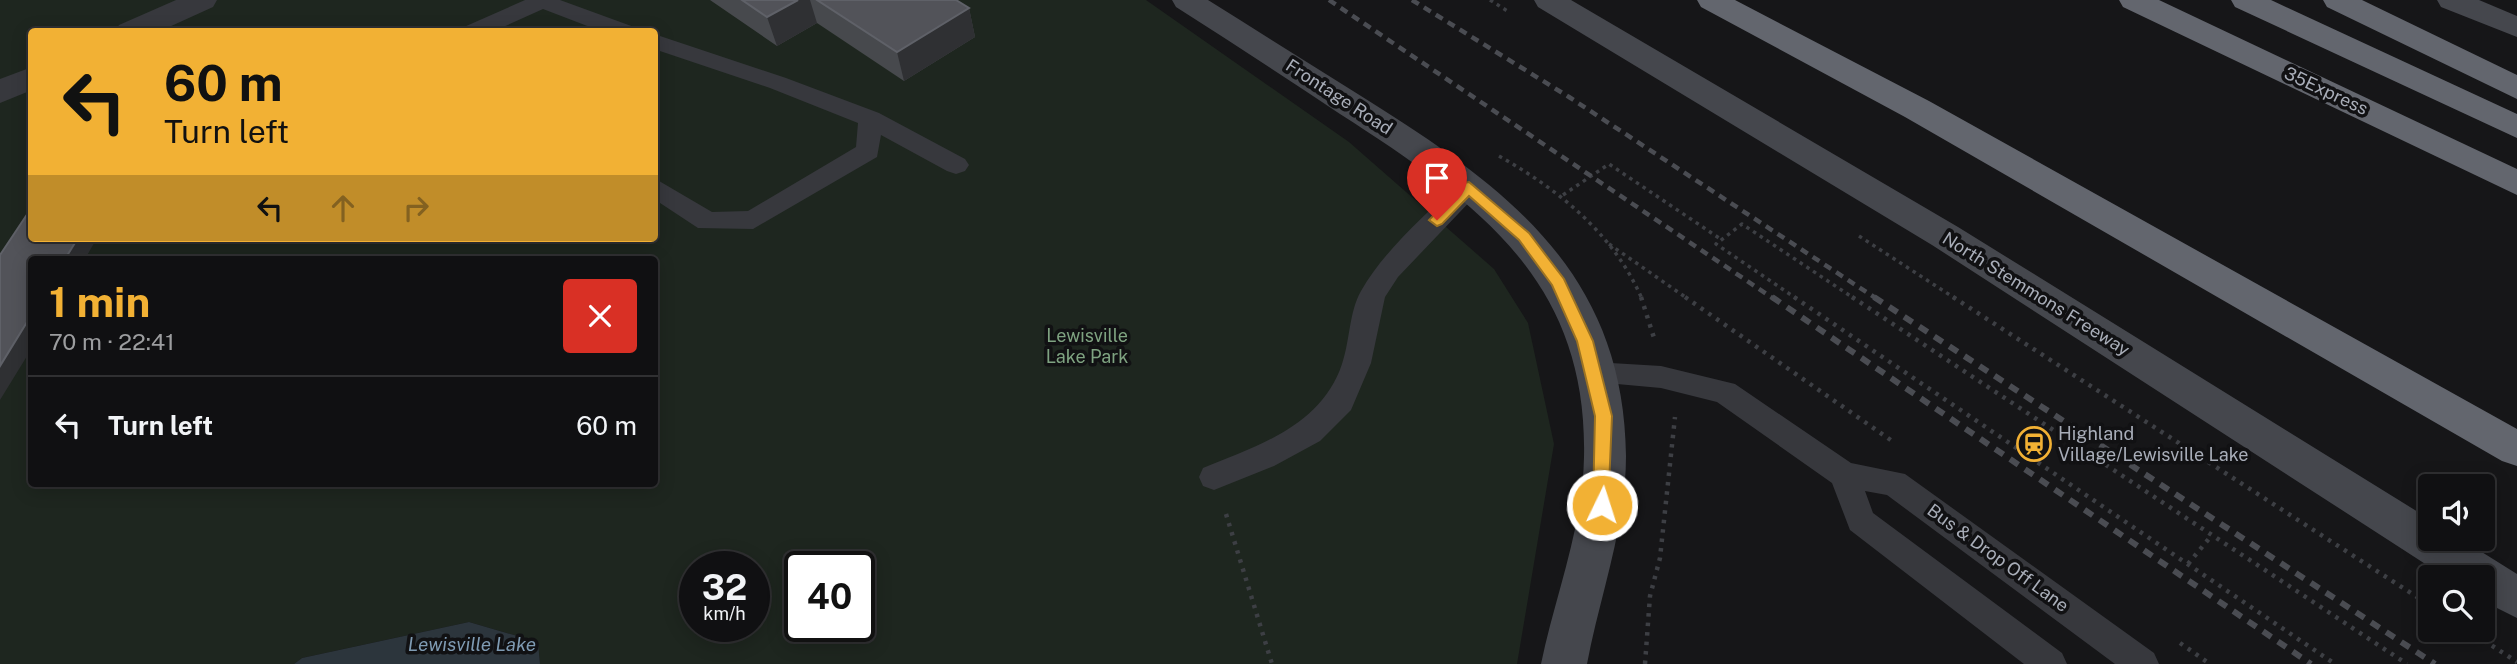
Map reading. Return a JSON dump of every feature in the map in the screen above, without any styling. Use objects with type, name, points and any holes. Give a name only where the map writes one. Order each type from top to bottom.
[{"type":"highway","points":[[1712,0],[1929,116],[2517,449]]},
{"type":"highway","name":"35Express","points":[[2134,0],[2517,183]]},
{"type":"highway","points":[[2246,0],[2517,127]]},
{"type":"highway","points":[[2337,0],[2517,88]]},
{"type":"main road","name":"Frontage Road","points":[[1187,0],[1412,145],[1469,187],[1505,218],[1543,258],[1559,283],[1580,330],[1594,373],[1603,416],[1602,505],[1564,664]]},
{"type":"main road","name":"North Stemmons Freeway","points":[[1549,0],[1945,236],[2517,598]]},
{"type":"main road","points":[[2452,0],[2517,27]]},
{"type":"street","points":[[139,28],[202,0]]},
{"type":"street","points":[[0,92],[28,79]]},
{"type":"lane","points":[[481,28],[541,1],[615,28]]},
{"type":"lane","points":[[658,42],[778,83],[870,119],[956,165]]},
{"type":"lane","points":[[658,190],[707,221],[753,220],[868,151],[870,119]]},
{"type":"lane","points":[[1214,477],[1263,457],[1309,432],[1341,402],[1357,363],[1372,296],[1388,270],[1469,187]]},
{"type":"lane","name":"Bus & Drop Off Lane","points":[[1594,373],[1661,377],[1725,392],[1844,475],[1895,482],[2143,664]]},
{"type":"lane","points":[[1844,475],[1861,521],[2050,664]]},
{"type":"path","points":[[1490,0],[1512,13]]},
{"type":"path","points":[[1563,195],[1609,164],[1722,240]]},
{"type":"path","points":[[2335,664],[1716,244],[1742,224],[2407,664]]},
{"type":"path","points":[[1848,229],[2418,598]]},
{"type":"path","points":[[1214,477],[1272,664]]},
{"type":"path","points":[[2188,564],[2212,535]]},
{"type":"path","points":[[2486,642],[2517,662]]},
{"type":"green space","name":"Lewisville Lake Park","points":[[0,0],[1146,0],[1349,142],[1494,269],[1528,323],[1554,444],[1517,664],[540,664],[538,642],[469,622],[302,658],[294,664],[0,664]]},
{"type":"water","name":"Lewisville Lake","points":[[469,622],[538,642],[540,664],[294,664],[302,658]]},
{"type":"building","points":[[742,0],[798,0],[767,17]]},
{"type":"building","points":[[817,0],[956,0],[969,8],[897,52]]},
{"type":"building","points":[[28,213],[28,242],[76,242],[67,256],[28,256],[28,320],[0,366],[0,255]]},
{"type":"railway","points":[[1329,0],[1774,299]]},
{"type":"railway","points":[[1412,0],[1569,97],[1877,299]]},
{"type":"railway","points":[[1772,297],[2311,664]]},
{"type":"railway","points":[[1874,297],[2435,664]]},
{"type":"place","name":"Highland Village/Lewisville Lake","points":[[2034,444]]},
{"type":"route","points":[[1437,220],[1469,187],[1524,236],[1559,283],[1585,341],[1603,416],[1605,457],[1602,505]]}]
